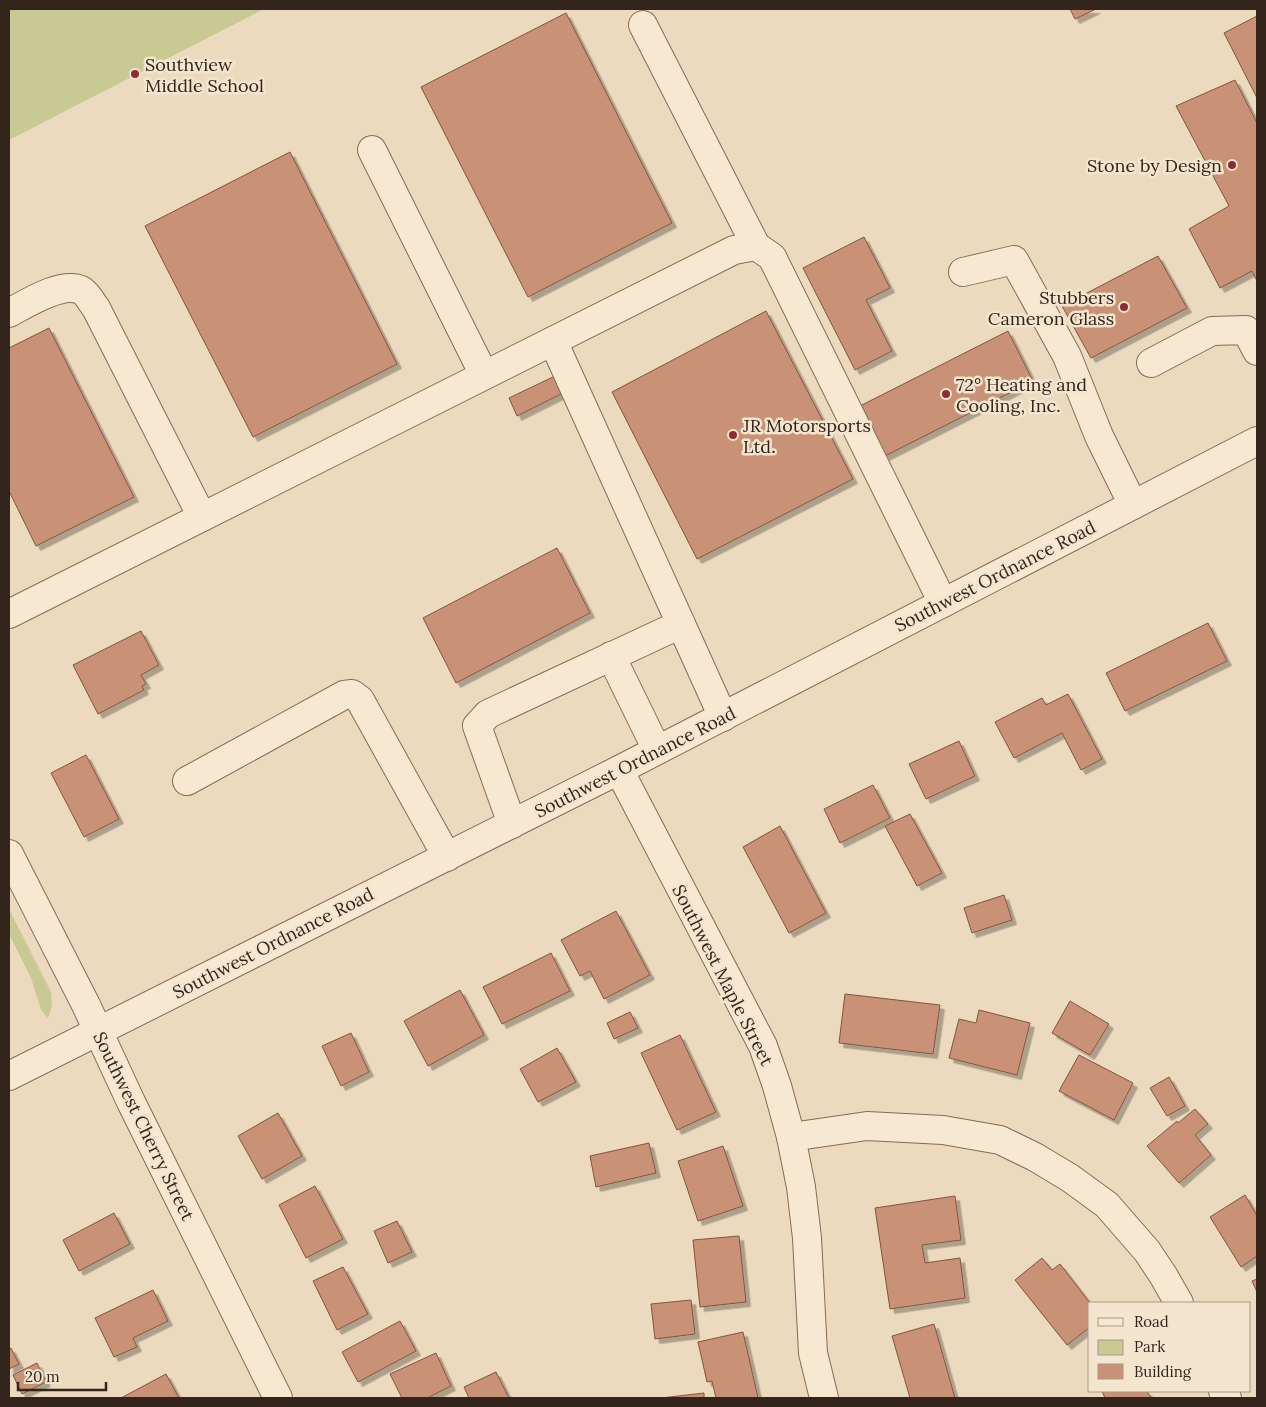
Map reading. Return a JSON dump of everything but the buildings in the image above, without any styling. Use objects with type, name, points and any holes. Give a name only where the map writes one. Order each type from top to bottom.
[{"type":"street","points":[[643,25],[756,246],[772,257],[943,603]]},
{"type":"street","points":[[372,150],[484,376]]},
{"type":"street","points":[[9,614],[734,250],[756,246]]},
{"type":"street","points":[[963,272],[1014,260],[1067,356],[1100,436],[1133,505]]},
{"type":"street","points":[[9,313],[46,294],[67,287],[82,291],[96,308],[202,517]]},
{"type":"street","points":[[1151,363],[1212,331],[1253,335]]},
{"type":"street","points":[[553,341],[723,717]]},
{"type":"street","name":"Southwest Ordnance Road","points":[[9,1076],[619,770],[1257,441]]},
{"type":"street","points":[[512,824],[477,726],[488,714],[681,624]]},
{"type":"street","points":[[611,656],[657,750]]},
{"type":"street","points":[[188,781],[344,694],[352,694],[360,700],[447,857]]},
{"type":"street","name":"Southwest Maple Street","points":[[619,770],[763,1046],[777,1086],[791,1137],[801,1187],[808,1238],[813,1353],[824,1398]]},
{"type":"street","name":"Southwest Cherry Street","points":[[9,854],[86,1005],[135,1110],[278,1398]]},
{"type":"street","points":[[791,1137],[866,1126],[944,1130],[1000,1140],[1035,1157],[1070,1178],[1106,1205],[1146,1251],[1178,1302]]},
{"type":"green space","points":[[9,9],[264,9],[9,140]]},
{"type":"green space","points":[[9,909],[51,992],[52,1006],[48,1018],[41,1010],[31,978],[9,934]]},
{"type":"place","name":"Southview Middle School","points":[[135,74]]},
{"type":"place","name":"Stone by Design","points":[[1232,165]]},
{"type":"place","name":"Stubbers Cameron Glass","points":[[1124,307]]},
{"type":"place","name":"72° Heating and Cooling, Inc.","points":[[946,394]]},
{"type":"place","name":"JR Motorsports Ltd.","points":[[733,435]]}]
